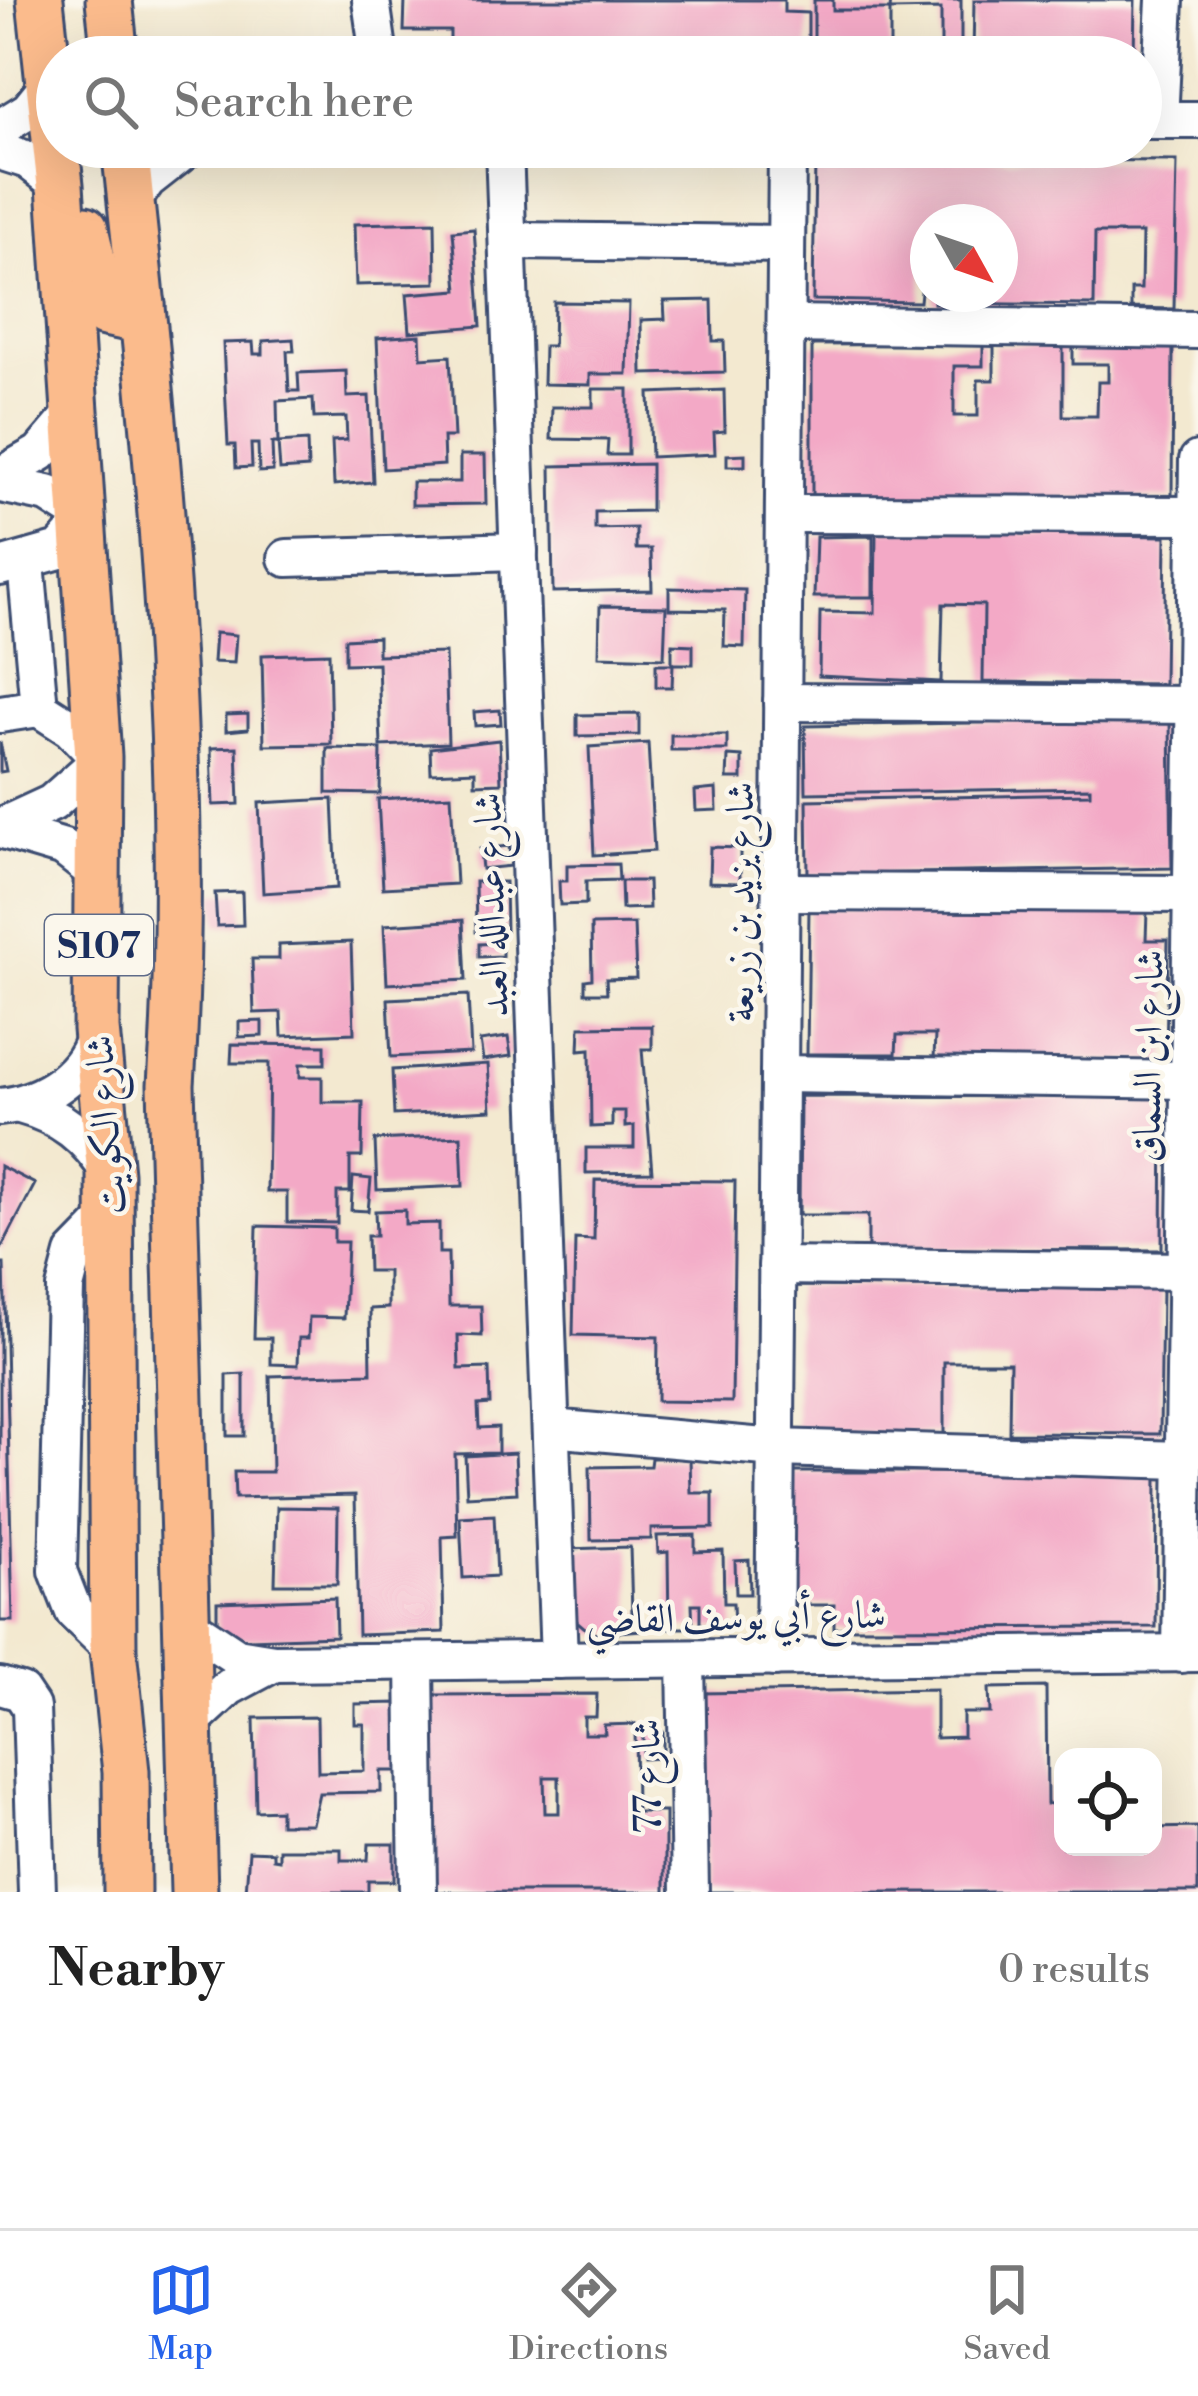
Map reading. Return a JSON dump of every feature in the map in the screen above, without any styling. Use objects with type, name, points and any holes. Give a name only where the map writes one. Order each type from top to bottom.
[{"type":"main road","name":"شارع الكويت","points":[[40,0],[44,36]]},
{"type":"main road","points":[[109,0],[113,36]]},
{"type":"main road","name":"شارع الكويت","points":[[58,168],[98,759],[101,877],[96,1029],[110,1195],[113,1650],[126,1772],[128,1892]]},
{"type":"main road","name":"شارع الكويت","points":[[127,168],[142,304],[176,832],[179,964],[171,1085],[194,1892]]},
{"type":"main road","points":[[60,185],[87,234],[105,313],[129,318],[142,304]]},
{"type":"street","points":[[371,0],[376,36]]},
{"type":"street","points":[[1161,36],[1166,0]]},
{"type":"street","points":[[0,128],[36,100]]},
{"type":"street","points":[[1162,120],[1198,120]]},
{"type":"street","points":[[0,152],[36,166]]},
{"type":"street","points":[[38,168],[60,185]]},
{"type":"street","points":[[131,202],[162,168]]},
{"type":"street","name":"شارع عبدالله العبد","points":[[505,168],[559,1660]]},
{"type":"street","name":"شارع يزيد بن زريعة","points":[[774,1658],[787,168]]},
{"type":"street","points":[[508,241],[786,244]]},
{"type":"street","points":[[786,323],[1198,330]]},
{"type":"street","points":[[0,480],[40,453],[75,412]]},
{"type":"street","name":"شارع ابن السماق","points":[[1189,1653],[1183,1460],[1198,460]]},
{"type":"street","points":[[0,480],[48,494],[82,520],[60,550],[13,565],[39,708]]},
{"type":"street","points":[[784,514],[1197,515]]},
{"type":"street","points":[[287,559],[519,551]]},
{"type":"street","points":[[782,702],[1195,705]]},
{"type":"street","points":[[0,714],[39,708],[70,728],[98,759],[52,802],[0,828]]},
{"type":"street","points":[[0,828],[64,848],[101,877]]},
{"type":"street","points":[[781,892],[1192,894]]},
{"type":"street","points":[[10,1106],[58,1084],[92,1056],[96,1029]]},
{"type":"street","points":[[779,1074],[1189,1080]]},
{"type":"street","points":[[10,1106],[64,1122],[98,1154],[110,1195]]},
{"type":"street","points":[[777,1265],[1186,1271]]},
{"type":"street","points":[[551,1427],[776,1448],[1183,1460]]},
{"type":"street","name":"شارع أبي يوسف القاضي","points":[[190,1626],[237,1657],[274,1663],[1189,1653]]},
{"type":"street","name":"شارع 77","points":[[686,1659],[690,1892]]},
{"type":"street","points":[[415,1662],[418,1892]]},
{"type":"street","points":[[191,1722],[229,1688],[274,1663]]},
{"type":"street","points":[[0,1686],[21,1692],[31,1707],[37,1892]]},
{"type":"building","points":[[405,0],[784,0],[784,12],[808,13],[808,36],[450,36],[450,31],[404,31]]},
{"type":"building","points":[[814,0],[833,0],[833,10],[890,10],[890,36],[814,36]]},
{"type":"building","points":[[891,0],[961,0],[961,36],[941,36],[941,9],[890,10]]},
{"type":"building","points":[[974,0],[1135,0],[1134,36],[973,36]]},
{"type":"building","points":[[1162,161],[1177,161],[1174,309],[1131,308],[1131,289],[1141,289],[1142,233],[1095,233],[1094,305],[1018,304],[1018,204],[910,204],[910,302],[813,300],[815,168],[1162,168]]},
{"type":"building","points":[[435,222],[436,283],[356,285],[354,224]]},
{"type":"building","points":[[474,229],[481,326],[410,332],[407,294],[458,290],[453,231]]},
{"type":"building","points":[[712,300],[713,341],[724,341],[725,372],[642,374],[641,320],[665,319],[664,301]]},
{"type":"building","points":[[554,302],[629,303],[627,374],[590,374],[590,385],[543,384],[544,346],[553,346]]},
{"type":"building","points":[[420,335],[421,358],[450,356],[454,437],[443,437],[444,465],[383,469],[377,338]]},
{"type":"building","points":[[293,339],[294,351],[287,351],[289,391],[299,391],[298,373],[346,371],[347,397],[369,396],[373,482],[334,485],[332,441],[347,440],[346,417],[314,418],[313,399],[277,401],[278,443],[272,443],[273,471],[259,472],[258,444],[251,444],[252,467],[236,468],[235,445],[228,445],[223,343],[253,342],[254,354],[263,354],[263,341]]},
{"type":"building","points":[[983,344],[983,366],[954,366],[954,416],[978,416],[978,380],[994,380],[994,346],[1063,346],[1063,416],[1097,416],[1098,382],[1108,382],[1108,364],[1073,364],[1073,347],[1173,347],[1172,498],[812,499],[812,345]]},
{"type":"building","points":[[593,389],[628,389],[628,455],[607,455],[608,440],[551,439],[552,407],[593,407]]},
{"type":"building","points":[[724,390],[725,431],[714,432],[715,454],[651,457],[649,393]]},
{"type":"building","points":[[307,441],[308,468],[280,470],[278,443]]},
{"type":"building","points":[[745,454],[745,466],[727,466],[727,455]]},
{"type":"building","points":[[460,455],[485,455],[486,504],[412,505],[412,482],[460,482]]},
{"type":"building","points":[[651,464],[651,511],[595,512],[595,529],[636,528],[636,549],[651,549],[652,590],[553,592],[551,466]]},
{"type":"building","points":[[1022,523],[1022,534],[1166,536],[1164,684],[983,682],[984,605],[943,604],[941,682],[819,676],[820,612],[875,613],[876,530]]},
{"type":"building","points":[[873,536],[873,597],[814,597],[816,537]]},
{"type":"building","points":[[669,588],[745,590],[744,647],[724,646],[725,610],[669,609]]},
{"type":"building","points":[[600,606],[666,607],[664,658],[599,656]]},
{"type":"building","points":[[215,633],[236,635],[234,663],[213,662]]},
{"type":"building","points":[[378,637],[378,655],[445,653],[448,743],[381,746],[378,663],[345,664],[345,639]]},
{"type":"building","points":[[672,644],[693,645],[693,664],[672,664]]},
{"type":"building","points":[[329,653],[331,744],[264,745],[262,655]]},
{"type":"building","points":[[656,664],[673,664],[672,687],[656,687]]},
{"type":"building","points":[[500,710],[501,724],[475,726],[474,712]]},
{"type":"building","points":[[248,714],[248,729],[226,731],[226,715]]},
{"type":"building","points":[[639,714],[639,735],[577,736],[577,715]]},
{"type":"building","points":[[1170,719],[1172,868],[808,875],[807,800],[1090,794],[1090,788],[806,793],[805,726]]},
{"type":"building","points":[[671,735],[727,735],[727,750],[671,750]]},
{"type":"building","points":[[499,740],[501,783],[475,784],[475,771],[431,773],[430,748]]},
{"type":"building","points":[[648,743],[654,851],[594,855],[589,747]]},
{"type":"building","points":[[237,747],[239,804],[213,805],[211,748]]},
{"type":"building","points":[[327,748],[381,749],[380,794],[327,793]]},
{"type":"building","points":[[728,756],[742,757],[742,779],[727,779]]},
{"type":"building","points":[[716,789],[717,810],[696,811],[695,791]]},
{"type":"building","points":[[451,795],[456,884],[383,888],[378,799]]},
{"type":"building","points":[[333,799],[337,888],[263,893],[259,803]]},
{"type":"building","points":[[509,846],[511,866],[482,869],[480,849]]},
{"type":"building","points":[[710,847],[740,848],[740,883],[709,882]]},
{"type":"building","points":[[618,864],[619,880],[586,881],[586,904],[560,905],[559,881],[567,881],[567,865]]},
{"type":"building","points":[[621,881],[648,881],[649,908],[622,909]]},
{"type":"building","points":[[475,882],[505,882],[506,931],[476,932]]},
{"type":"building","points":[[242,892],[243,925],[217,926],[215,893]]},
{"type":"building","points":[[809,908],[1147,911],[1146,940],[1168,940],[1166,1061],[934,1059],[935,1035],[897,1035],[896,1054],[807,1054]]},
{"type":"building","points":[[463,920],[466,980],[387,984],[384,925]]},
{"type":"building","points":[[634,924],[636,978],[606,979],[607,993],[585,993],[585,980],[592,979],[591,925]]},
{"type":"building","points":[[351,942],[354,1033],[282,1036],[281,1012],[254,1013],[252,959],[279,959],[279,945]]},
{"type":"building","points":[[502,943],[502,956],[479,957],[479,944]]},
{"type":"building","points":[[468,995],[471,1053],[391,1057],[388,999]]},
{"type":"building","points":[[262,1021],[262,1036],[239,1037],[239,1022]]},
{"type":"building","points":[[652,1026],[652,1049],[642,1049],[652,1172],[586,1173],[586,1148],[634,1148],[634,1126],[625,1127],[625,1111],[612,1111],[612,1126],[591,1127],[590,1049],[579,1050],[580,1027]]},
{"type":"building","points":[[508,1037],[511,1056],[483,1060],[480,1041]]},
{"type":"building","points":[[232,1044],[325,1045],[325,1064],[300,1064],[300,1077],[322,1077],[322,1102],[363,1102],[362,1157],[350,1157],[350,1192],[337,1192],[337,1223],[287,1222],[287,1192],[267,1192],[269,1063],[231,1063]]},
{"type":"building","points":[[488,1064],[491,1110],[394,1115],[392,1070]]},
{"type":"building","points":[[800,1096],[1163,1097],[1162,1250],[868,1249],[868,1215],[799,1215]]},
{"type":"building","points":[[461,1136],[463,1186],[377,1190],[375,1140]]},
{"type":"building","points":[[0,1166],[35,1184],[0,1251]]},
{"type":"building","points":[[353,1177],[371,1179],[368,1211],[351,1210]]},
{"type":"building","points":[[595,1180],[735,1181],[732,1402],[657,1401],[658,1337],[573,1335],[575,1239],[594,1240]]},
{"type":"building","points":[[405,1210],[405,1224],[439,1223],[439,1253],[448,1253],[449,1306],[481,1306],[482,1336],[458,1335],[459,1369],[489,1368],[490,1404],[478,1405],[479,1428],[498,1427],[498,1453],[455,1454],[457,1536],[442,1537],[444,1632],[358,1635],[355,1495],[235,1498],[234,1472],[272,1472],[270,1376],[371,1373],[370,1309],[388,1308],[388,1271],[368,1271],[367,1236],[376,1236],[375,1211]]},
{"type":"building","points":[[257,1226],[334,1228],[334,1242],[347,1242],[344,1318],[309,1317],[308,1338],[299,1338],[298,1365],[271,1364],[271,1338],[254,1338]]},
{"type":"building","points":[[0,1264],[4,1264],[13,1621],[0,1621]]},
{"type":"building","points":[[796,1286],[1162,1289],[1160,1434],[1009,1433],[1010,1362],[944,1362],[944,1434],[795,1433]]},
{"type":"building","points":[[244,1374],[244,1436],[227,1436],[227,1375]]},
{"type":"building","points":[[515,1453],[517,1493],[467,1496],[465,1456]]},
{"type":"building","points":[[651,1458],[690,1458],[691,1493],[713,1493],[713,1528],[651,1529],[651,1539],[591,1540],[590,1467],[650,1466]]},
{"type":"building","points":[[792,1472],[1157,1472],[1156,1627],[834,1628],[834,1605],[791,1605]]},
{"type":"building","points":[[277,1507],[338,1508],[337,1584],[275,1584]]},
{"type":"building","points":[[494,1515],[497,1576],[463,1578],[460,1517]]},
{"type":"building","points":[[695,1535],[695,1552],[723,1551],[724,1603],[733,1603],[734,1627],[700,1628],[700,1604],[692,1604],[693,1628],[669,1628],[668,1552],[658,1553],[657,1536]]},
{"type":"building","points":[[630,1547],[632,1613],[641,1613],[641,1630],[592,1634],[566,1612],[567,1549]]},
{"type":"building","points":[[749,1560],[750,1594],[736,1594],[735,1561]]},
{"type":"building","points":[[335,1598],[336,1636],[217,1640],[217,1602]]},
{"type":"building","points":[[1046,1687],[1047,1804],[1054,1804],[1054,1856],[1162,1856],[1162,1828],[1198,1827],[1198,1892],[704,1892],[702,1693],[936,1689],[936,1738],[963,1737],[963,1713],[990,1713],[989,1688]]},
{"type":"building","points":[[597,1694],[596,1717],[584,1717],[584,1734],[605,1734],[604,1725],[635,1724],[636,1812],[665,1812],[665,1892],[430,1892],[430,1695]],"holes":[[[544,1777],[559,1777],[559,1813],[545,1813]]]},
{"type":"building","points":[[399,1703],[399,1771],[381,1771],[381,1792],[319,1793],[312,1824],[280,1824],[280,1810],[256,1811],[254,1718],[317,1717],[318,1772],[364,1771],[364,1724],[355,1724],[355,1704]]},
{"type":"building","points":[[643,1732],[663,1732],[663,1758],[643,1759]]},
{"type":"building","points":[[369,1844],[394,1844],[394,1881],[368,1881],[368,1892],[246,1892],[249,1851],[273,1852],[273,1859],[279,1860],[279,1849],[341,1849],[341,1860],[368,1860]]}]
